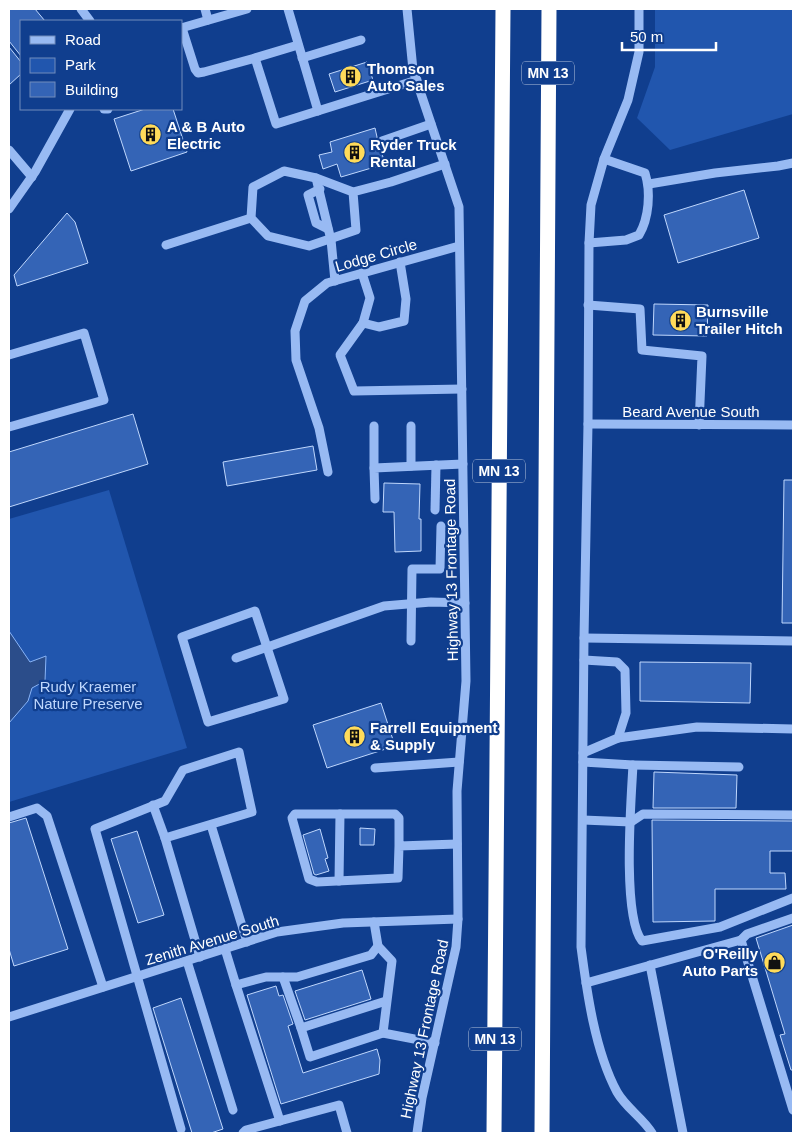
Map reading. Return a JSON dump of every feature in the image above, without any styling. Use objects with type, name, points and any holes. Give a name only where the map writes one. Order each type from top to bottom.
[{"type":"highway","name":"MN 13","points":[[494,1133],[503,9]]},
{"type":"highway","name":"MN 13","points":[[542,1133],[548,9]]},
{"type":"street","points":[[81,9],[89,20]]},
{"type":"street","points":[[205,9],[208,20]]},
{"type":"street","points":[[182,28],[247,9]]},
{"type":"street","points":[[288,9],[318,111]]},
{"type":"street","name":"Highway 13 Frontage Road","points":[[407,9],[413,70],[460,207],[466,681],[456,791],[458,919],[456,947],[422,1098],[417,1133]]},
{"type":"street","points":[[639,9],[639,52],[628,100],[604,159],[591,205],[588,243],[588,424],[584,638],[582,947],[586,983],[608,1072],[618,1094],[652,1133]]},
{"type":"street","points":[[182,31],[195,69],[198,72],[204,72],[298,45]]},
{"type":"street","points":[[302,58],[361,40]]},
{"type":"street","points":[[255,58],[276,124],[417,80]]},
{"type":"street","points":[[9,208],[32,177],[69,110]]},
{"type":"street","points":[[382,141],[432,124]]},
{"type":"street","points":[[9,150],[32,177]]},
{"type":"street","points":[[588,243],[626,240],[639,235],[646,224],[648,184],[645,173],[604,159]]},
{"type":"street","points":[[648,184],[793,163]]},
{"type":"street","points":[[353,192],[356,230],[310,246],[268,236],[251,218],[253,187],[284,171],[316,178],[353,192],[445,164]]},
{"type":"street","points":[[316,178],[331,240],[335,280]]},
{"type":"street","points":[[166,245],[251,218]]},
{"type":"street","name":"Lodge Circle","points":[[328,472],[319,428],[296,360],[294,331],[305,301],[326,283],[459,246]]},
{"type":"street","points":[[363,323],[379,326],[404,322],[406,298],[400,262]]},
{"type":"street","points":[[362,273],[370,298],[363,323],[340,355],[354,390],[462,389]]},
{"type":"street","points":[[588,305],[640,309],[642,350],[702,356],[699,424]]},
{"type":"street","points":[[9,355],[84,332],[104,400],[9,427]]},
{"type":"street","name":"Beard Avenue South","points":[[588,424],[793,425]]},
{"type":"street","points":[[374,426],[375,499]]},
{"type":"street","points":[[411,426],[411,466]]},
{"type":"street","points":[[374,468],[463,464]]},
{"type":"street","points":[[435,510],[436,465]]},
{"type":"street","points":[[411,641],[412,569],[440,569],[441,526]]},
{"type":"street","points":[[236,658],[384,606],[465,603]]},
{"type":"street","points":[[255,611],[267,648],[284,699],[208,722],[182,637],[255,611]]},
{"type":"street","points":[[584,638],[793,641]]},
{"type":"street","points":[[584,660],[617,662],[626,670],[626,713],[618,738]]},
{"type":"street","points":[[583,758],[618,738],[697,727],[793,729]]},
{"type":"street","points":[[165,838],[252,812],[239,752],[183,770],[165,800],[95,829],[182,1128]]},
{"type":"street","points":[[583,758],[633,765],[739,767]]},
{"type":"street","points":[[375,768],[459,762]]},
{"type":"street","points":[[633,765],[630,822],[630,886],[636,934],[642,941],[720,927],[793,898]]},
{"type":"street","points":[[153,805],[165,838],[200,956]]},
{"type":"street","points":[[9,818],[37,808],[47,816],[103,987]]},
{"type":"street","points":[[295,814],[395,814],[399,818],[399,846],[398,878],[317,882],[309,879],[292,818],[295,814]]},
{"type":"street","points":[[339,881],[340,814]]},
{"type":"street","points":[[583,820],[630,822],[643,814],[793,815]]},
{"type":"street","points":[[211,825],[247,942]]},
{"type":"street","points":[[399,846],[457,844]]},
{"type":"street","points":[[586,983],[740,940],[746,934],[793,918]]},
{"type":"street","name":"Zenith Avenue South","points":[[9,1017],[278,932],[343,923],[458,919]]},
{"type":"street","points":[[374,922],[378,946],[392,961],[383,1033]]},
{"type":"street","points":[[740,940],[793,1110]]},
{"type":"street","points":[[236,985],[266,977],[297,977],[371,955],[378,946]]},
{"type":"street","points":[[225,949],[280,1121]]},
{"type":"street","points":[[187,961],[233,1110]]},
{"type":"street","points":[[650,965],[684,1133]]},
{"type":"street","points":[[283,977],[310,1057],[383,1033],[435,1044]]},
{"type":"street","points":[[301,1028],[386,1001]]},
{"type":"street","points":[[243,1133],[246,1130],[339,1105],[347,1133]]},
{"type":"green space","points":[[655,9],[793,9],[793,114],[670,150],[637,118],[655,67]]},
{"type":"green space","name":"Rudy Kraemer Nature Preserve","points":[[109,490],[187,748],[9,802],[9,519]]},
{"type":"shaded area","points":[[9,631],[30,662],[46,656],[45,681],[32,688],[28,701],[9,723]]},
{"type":"building","points":[[9,9],[35,9],[44,20],[20,20],[20,55],[9,41]]},
{"type":"building","points":[[9,47],[20,61],[20,75],[9,85]]},
{"type":"building","name":"Thomson Auto Sales","points":[[367,62],[373,80],[335,92],[329,74]]},
{"type":"building","name":"A & B Auto Electric","points":[[142,110],[173,110],[187,152],[131,171],[114,119]]},
{"type":"building","name":"Ryder Truck Rental","points":[[375,128],[376,143],[380,147],[385,164],[341,177],[337,164],[323,169],[319,155],[332,152],[330,142]]},
{"type":"building","points":[[744,190],[759,238],[678,263],[664,215]]},
{"type":"building","points":[[67,213],[75,222],[88,263],[17,286],[14,275]]},
{"type":"building","name":"Burnsville Trailer Hitch","points":[[654,304],[708,305],[707,336],[653,335]]},
{"type":"building","points":[[133,414],[148,464],[9,507],[9,452]]},
{"type":"building","points":[[313,446],[317,470],[227,486],[223,462]]},
{"type":"building","points":[[784,480],[793,480],[793,623],[782,623]]},
{"type":"building","points":[[384,483],[420,484],[419,519],[421,519],[421,551],[395,552],[394,512],[383,512]]},
{"type":"building","points":[[640,662],[751,663],[750,703],[640,701]]},
{"type":"building","name":"Farrell Equipment & Supply","points":[[381,703],[395,746],[327,768],[313,725]]},
{"type":"building","points":[[654,772],[737,775],[736,808],[653,808]]},
{"type":"building","points":[[26,818],[68,949],[14,966],[9,949],[9,823]]},
{"type":"building","points":[[652,820],[793,821],[793,851],[770,851],[770,873],[785,873],[786,889],[715,889],[715,921],[653,922]]},
{"type":"building","points":[[360,828],[375,829],[374,845],[360,845]]},
{"type":"building","points":[[320,829],[328,858],[325,859],[329,871],[316,875],[314,874],[303,835]]},
{"type":"building","points":[[137,831],[164,915],[138,923],[111,839]]},
{"type":"building","points":[[793,925],[793,1070],[791,1070],[780,1035],[785,1034],[756,938]]},
{"type":"building","points":[[362,970],[371,999],[305,1020],[295,991]]},
{"type":"building","points":[[276,986],[279,996],[283,995],[293,1024],[288,1026],[303,1073],[377,1049],[380,1060],[379,1074],[281,1104],[247,995]]},
{"type":"building","points":[[181,998],[223,1129],[211,1133],[192,1133],[153,1008]]},
{"type":"place","name":"Thomson Auto Sales","points":[[351,77]]},
{"type":"place","name":"A & B Auto Electric","points":[[151,135]]},
{"type":"place","name":"Ryder Truck Rental","points":[[354,153]]},
{"type":"place","name":"Burnsville Trailer Hitch","points":[[680,320]]},
{"type":"place","name":"Farrell Equipment & Supply","points":[[354,736]]},
{"type":"place","name":"O'Reilly Auto Parts","points":[[774,962]]}]
